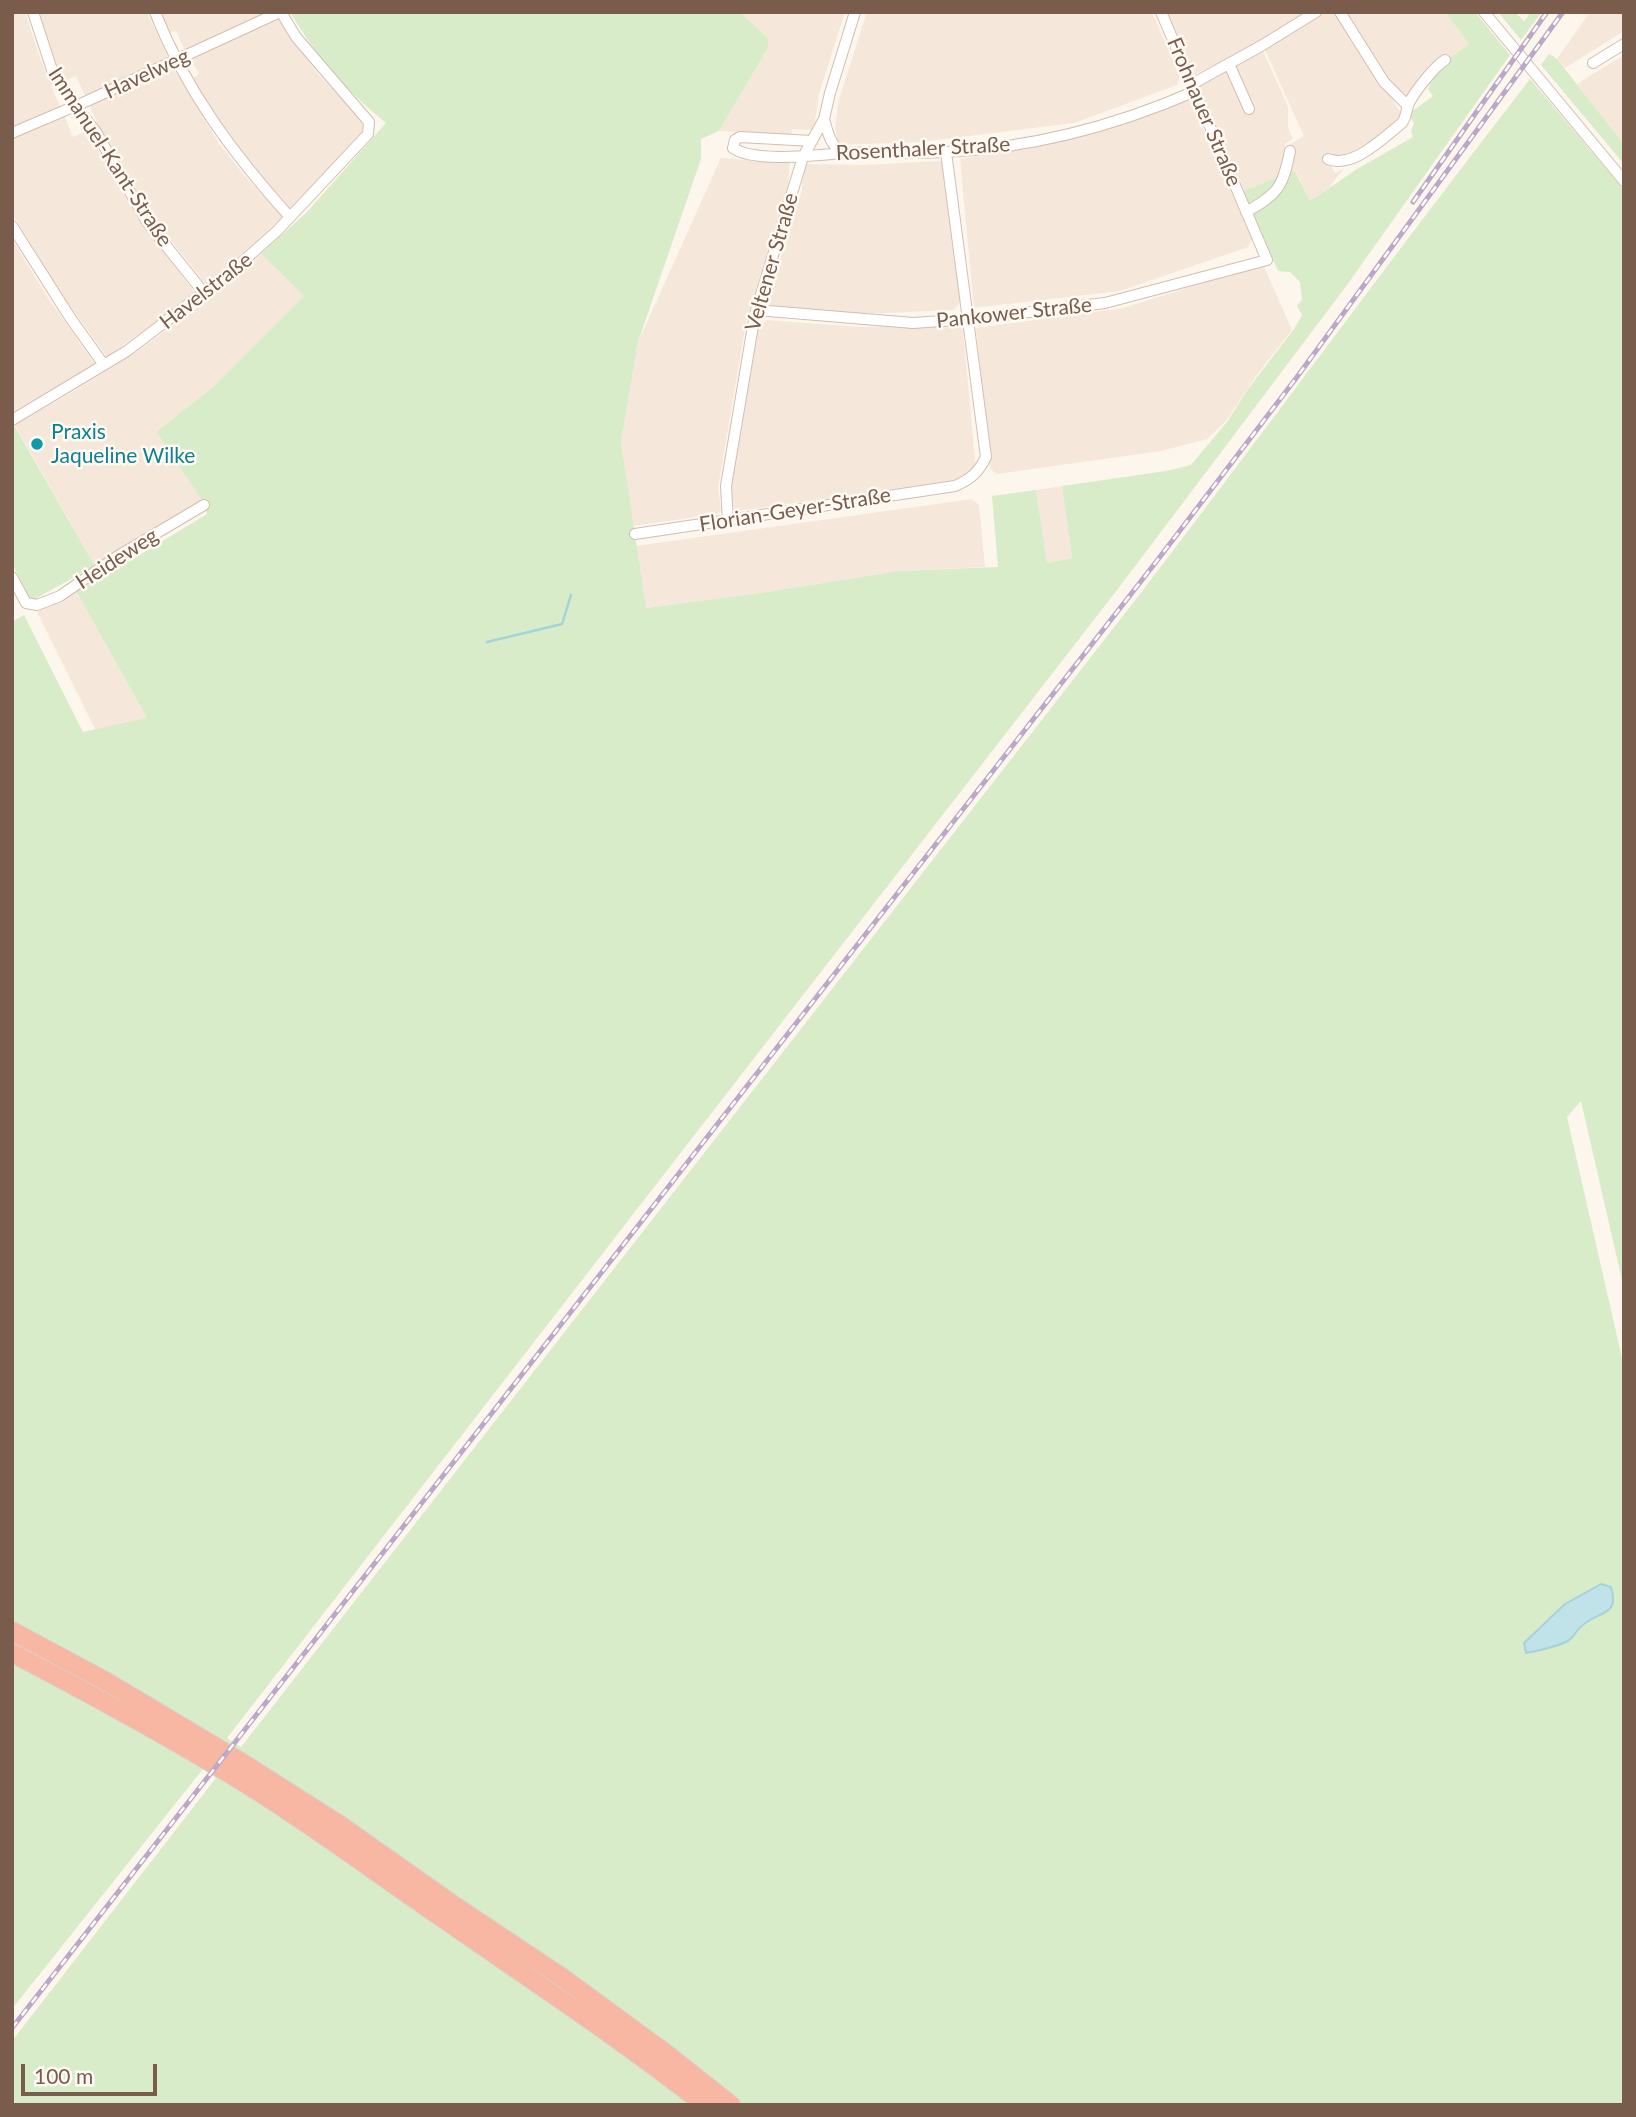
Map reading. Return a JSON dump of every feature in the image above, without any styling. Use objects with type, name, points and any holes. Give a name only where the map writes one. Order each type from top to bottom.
[{"type":"highway","points":[[12,1631],[107,1682],[340,1825],[562,1978],[731,2105]]},
{"type":"highway","points":[[12,1653],[104,1701],[236,1778],[337,1844],[551,1992],[705,2105]]},
{"type":"street","name":"Immanuel-Kant-Straße","points":[[33,12],[51,70],[96,132],[147,222],[204,293]]},
{"type":"street","points":[[155,12],[202,106],[233,152],[290,217]]},
{"type":"street","name":"Havelweg","points":[[12,133],[280,12]]},
{"type":"street","name":"Havelstraße","points":[[12,420],[154,332],[257,251],[363,141],[370,127],[369,122],[296,37],[280,12]]},
{"type":"street","name":"Veltener Straße","points":[[728,521],[726,486],[756,310],[803,157],[824,119],[855,12]]},
{"type":"street","name":"Frohnauer Straße","points":[[1161,12],[1267,260]]},
{"type":"street","name":"Rosenthaler Straße","points":[[811,141],[740,137],[735,140],[733,148],[744,153],[803,157],[845,153],[946,152],[1003,147],[1077,133],[1147,111],[1192,88],[1316,12]]},
{"type":"street","points":[[1340,12],[1384,82],[1408,106]]},
{"type":"street","points":[[1484,12],[1624,181]]},
{"type":"street","points":[[1593,63],[1624,44]]},
{"type":"street","points":[[1328,159],[1342,162],[1352,159],[1402,123],[1408,106],[1434,66],[1445,60]]},
{"type":"street","points":[[1229,64],[1249,108]]},
{"type":"street","points":[[824,119],[835,147],[845,153]]},
{"type":"street","name":"Frohnauer Straße","points":[[1246,212],[1268,200],[1278,190],[1290,151]]},
{"type":"street","points":[[946,152],[970,320]]},
{"type":"street","points":[[12,226],[58,300],[104,365]]},
{"type":"street","name":"Pankower Straße","points":[[756,310],[913,323],[970,320],[1105,303],[1267,260]]},
{"type":"street","name":"Florian-Geyer-Straße","points":[[635,534],[955,486],[971,478],[986,457],[970,320]]},
{"type":"street","name":"Heideweg","points":[[12,577],[26,603],[37,605],[60,596],[118,556],[204,505]]},
{"type":"shaded area","points":[[12,12],[25,12],[61,109],[12,129]]},
{"type":"shaded area","points":[[38,12],[147,12],[169,60],[86,98],[76,76],[63,82]]},
{"type":"shaded area","points":[[161,12],[272,12],[186,53],[176,31],[170,33]]},
{"type":"shaded area","points":[[740,12],[845,12],[819,94],[814,127],[811,130],[792,129],[791,136],[719,131],[768,48],[769,39]]},
{"type":"shaded area","points":[[867,12],[1152,12],[1180,76],[1177,85],[1074,123],[920,142],[838,145],[835,127],[839,99]]},
{"type":"shaded area","points":[[1166,12],[1306,12],[1247,49],[1195,74]]},
{"type":"shaded area","points":[[1325,12],[1336,12],[1342,20],[1402,115],[1402,124],[1330,164],[1335,173],[1343,169],[1329,188],[1310,201],[1296,171],[1287,174],[1287,146],[1304,136],[1265,50]]},
{"type":"shaded area","points":[[1348,12],[1445,12],[1469,44],[1421,78],[1425,84],[1408,96],[1387,82],[1344,15]]},
{"type":"shaded area","points":[[1590,12],[1624,12],[1624,31],[1565,68],[1557,59]]},
{"type":"shaded area","points":[[278,17],[318,74],[362,119],[363,131],[291,209],[244,156],[217,118],[193,78],[199,74],[190,58]]},
{"type":"shaded area","points":[[1263,51],[1288,107],[1288,127],[1293,139],[1285,144],[1285,175],[1244,190],[1198,86]]},
{"type":"shaded area","points":[[1624,55],[1624,144],[1577,84]]},
{"type":"shaded area","points":[[172,66],[220,145],[283,217],[206,285],[149,212],[101,132],[89,104]]},
{"type":"shaded area","points":[[1190,99],[1252,239],[1248,247],[1120,291],[974,308],[960,159],[1077,138]]},
{"type":"shaded area","points":[[64,115],[73,137],[87,131],[135,214],[195,293],[107,357],[59,291],[12,213],[12,136]]},
{"type":"shaded area","points":[[721,158],[790,163],[788,188],[747,317],[718,488],[721,510],[718,514],[633,526],[621,442],[638,342]]},
{"type":"shaded area","points":[[940,161],[947,168],[960,302],[954,310],[838,313],[772,307],[767,300],[802,190],[803,168],[807,164],[864,165]]},
{"type":"shaded area","points":[[12,239],[48,298],[95,364],[12,412]]},
{"type":"shaded area","points":[[261,254],[304,296],[214,386],[156,432],[203,502],[95,566],[15,425],[139,350],[198,307]]},
{"type":"shaded area","points":[[1263,264],[1292,330],[1256,376],[1226,421],[1207,439],[1161,451],[997,474],[990,469],[976,328],[1123,308]]},
{"type":"shaded area","points":[[767,320],[860,327],[955,324],[963,330],[976,471],[970,478],[738,511],[734,508],[731,488],[759,327]]},
{"type":"shaded area","points":[[1062,486],[1072,558],[1047,563],[1036,490]]},
{"type":"shaded area","points":[[972,499],[979,505],[985,567],[898,571],[645,608],[636,546]]},
{"type":"shaded area","points":[[76,591],[147,718],[96,731],[37,612]]},
{"type":"green space","points":[[290,12],[740,12],[769,39],[768,48],[719,131],[701,139],[701,159],[638,342],[621,442],[646,608],[898,571],[998,567],[992,496],[1036,490],[1047,563],[1072,558],[1062,486],[1191,465],[1227,422],[1302,315],[1297,306],[1302,300],[1300,282],[1290,272],[1278,271],[1242,191],[1295,171],[1310,201],[1357,169],[1413,137],[1411,131],[1414,123],[1408,113],[1409,105],[1414,110],[1433,96],[1428,89],[1430,84],[1426,74],[1469,44],[1445,12],[1475,12],[1510,55],[1347,285],[1124,581],[227,1738],[241,1747],[1140,594],[1530,79],[1624,190],[1624,1289],[1581,1101],[1567,1117],[1624,1367],[1624,2105],[12,2105],[12,2041],[216,1778],[203,1769],[12,2009],[12,622],[24,615],[83,732],[147,718],[76,591],[207,514],[203,502],[156,432],[214,386],[304,296],[261,254],[307,212],[386,123],[345,86]],"holes":[[[1600,1584],[1591,1620],[1538,1651],[1524,1643],[1565,1604]]]},
{"type":"green space","points":[[1498,12],[1515,12],[1524,21],[1531,12],[1542,12],[1521,40]]},
{"type":"green space","points":[[1549,54],[1557,59],[1624,144],[1624,164],[1541,65]]},
{"type":"green space","points":[[14,425],[95,566],[31,601],[12,563]]},
{"type":"water","points":[[1601,1584],[1611,1587],[1613,1596],[1613,1603],[1606,1612],[1583,1625],[1568,1641],[1526,1653],[1524,1643],[1565,1604]]},
{"type":"waterway","points":[[487,642],[562,624],[571,595]]},
{"type":"railway","points":[[1413,202],[1547,12]]},
{"type":"railway","points":[[12,2028],[1156,562],[1297,377],[1563,12]]},
{"type":"place","name":"Praxis Jaqueline Wilke","points":[[37,444]]}]
